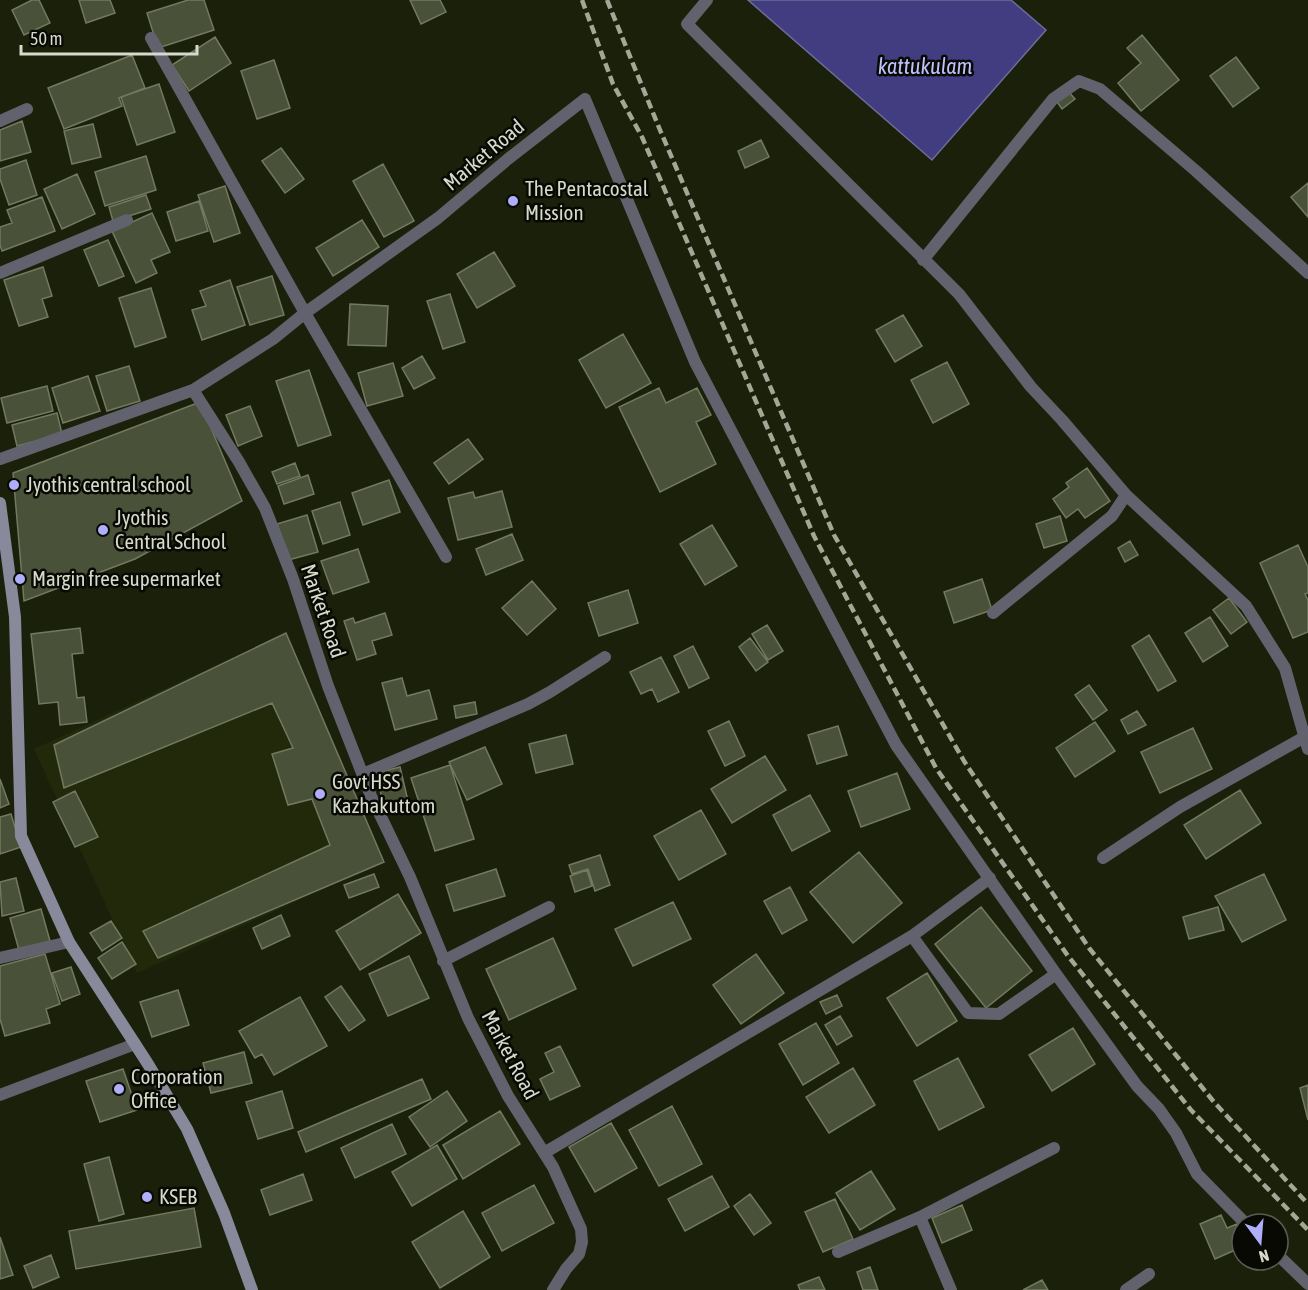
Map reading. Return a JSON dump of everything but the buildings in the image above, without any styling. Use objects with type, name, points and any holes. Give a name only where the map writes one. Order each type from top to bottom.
[{"type":"main road","points":[[0,502],[15,617],[21,836],[69,942],[187,1129],[224,1213],[252,1290]]},
{"type":"street","points":[[707,0],[687,24],[959,294],[1031,387],[1126,495],[1246,606],[1285,668],[1306,735],[1308,749]]},
{"type":"street","points":[[151,38],[305,313],[446,557]]},
{"type":"street","points":[[923,260],[1053,99],[1079,81],[1100,89],[1196,171],[1308,273]]},
{"type":"street","name":"Market Road","points":[[553,1290],[579,1254],[582,1242],[581,1229],[553,1167],[503,1086],[468,1018],[443,961],[410,877],[371,796],[328,686],[293,579],[265,508],[193,390],[273,339],[305,313],[438,218],[585,99],[695,362],[896,745],[990,878]]},
{"type":"street","points":[[0,121],[27,110]]},
{"type":"street","points":[[0,273],[127,220]]},
{"type":"street","points":[[0,459],[193,390]]},
{"type":"street","points":[[993,613],[1112,516],[1126,495]]},
{"type":"street","points":[[363,774],[528,704],[605,657]]},
{"type":"street","points":[[1103,858],[1180,807],[1306,735]]},
{"type":"street","points":[[544,1153],[912,936],[990,878],[1137,1086],[1165,1117],[1197,1174],[1234,1212]]},
{"type":"street","points":[[443,961],[549,907]]},
{"type":"street","points":[[912,936],[968,1013],[999,1014],[1056,974]]},
{"type":"street","points":[[0,958],[69,942]]},
{"type":"street","points":[[0,1095],[135,1044]]},
{"type":"street","points":[[838,1252],[920,1217],[1054,1148]]},
{"type":"street","points":[[920,1217],[951,1290]]},
{"type":"street","points":[[1290,1267],[1308,1284]]},
{"type":"street","points":[[1126,1290],[1149,1274]]},
{"type":"shaded area","points":[[286,633],[384,862],[137,973],[34,749]]},
{"type":"water","name":"kattukulam","points":[[748,0],[1011,0],[1046,30],[932,160]]},
{"type":"railway","points":[[582,0],[613,84],[642,137],[814,536],[936,768],[1068,956],[1191,1110],[1308,1230]]},
{"type":"railway","points":[[607,0],[660,130],[834,535],[964,761],[1089,948],[1214,1102],[1308,1204]]},
{"type":"place","name":"The Pentacostal Mission","points":[[513,201]]},
{"type":"place","name":"Jyothis central school","points":[[14,485]]},
{"type":"place","name":"Jyothis Central School","points":[[103,530]]},
{"type":"place","name":"Margin free supermarket","points":[[20,579]]},
{"type":"place","name":"Govt HSS Kazhakuttom","points":[[320,794]]},
{"type":"place","name":"Corporation Office","points":[[119,1089]]},
{"type":"place","name":"KSEB","points":[[147,1197]]}]
